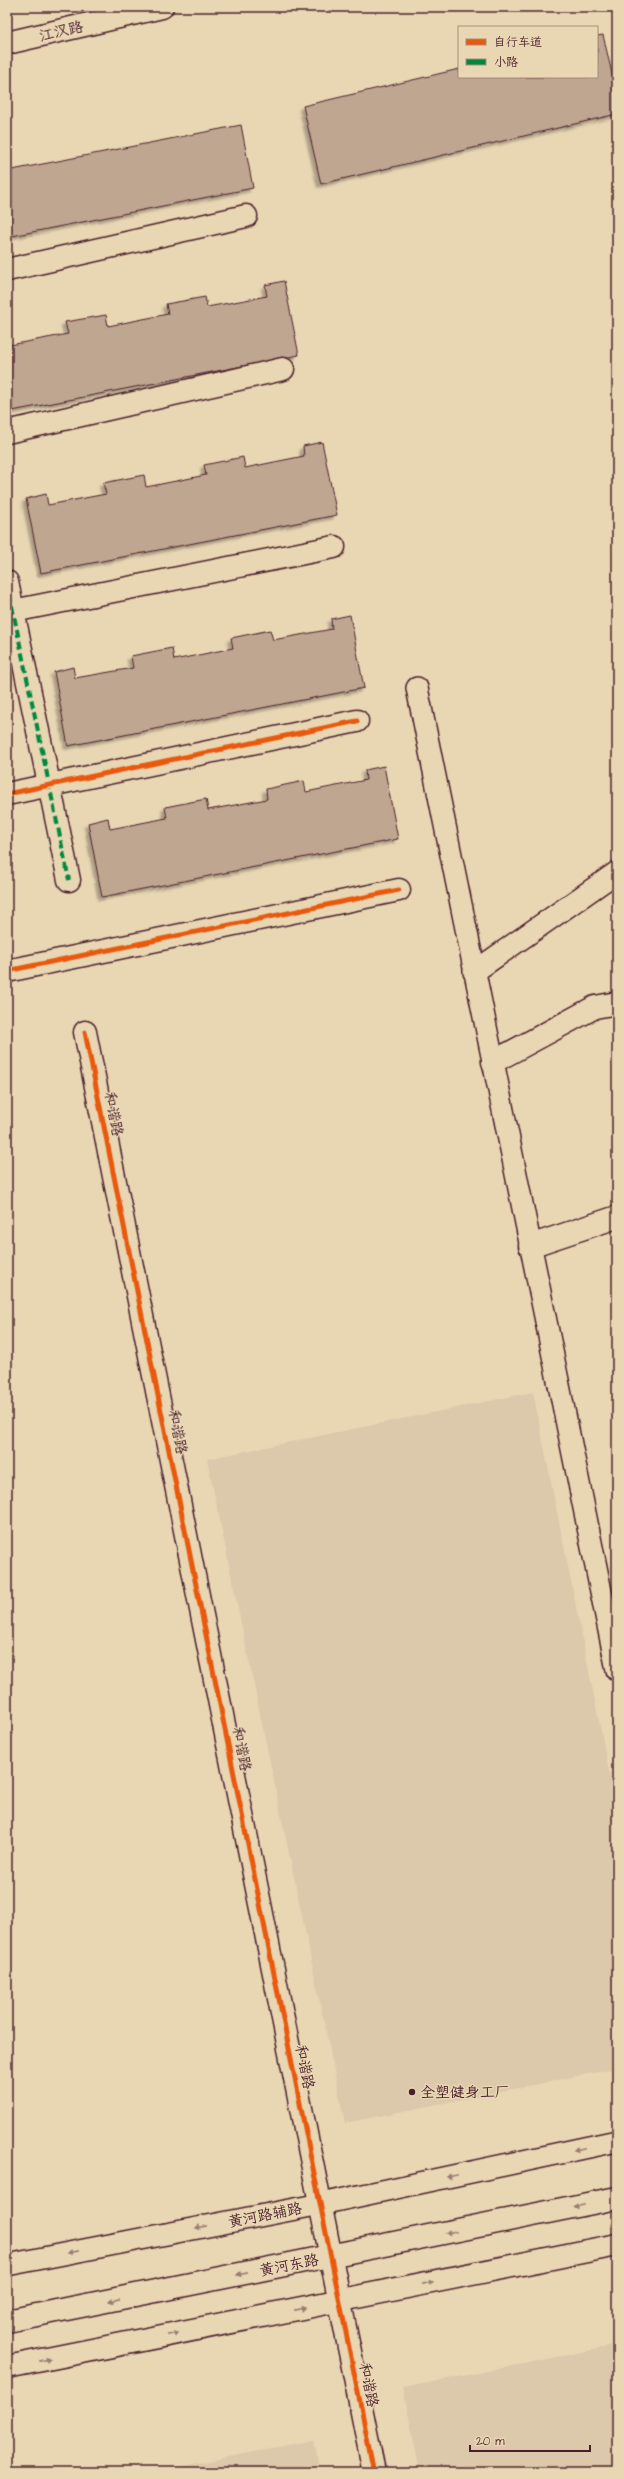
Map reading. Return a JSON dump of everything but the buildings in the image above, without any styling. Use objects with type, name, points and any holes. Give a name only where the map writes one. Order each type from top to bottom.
[{"type":"street","name":"江汉路","points":[[7,43],[162,7]]},
{"type":"street","points":[[7,270],[246,216]]},
{"type":"street","points":[[7,432],[283,369]]},
{"type":"street","points":[[12,622],[334,547]]},
{"type":"street","points":[[7,582],[12,622],[69,880]]},
{"type":"street","points":[[7,794],[356,721]]},
{"type":"street","points":[[7,971],[399,890]]},
{"type":"street","points":[[493,1062],[595,1008],[617,1003]]},
{"type":"street","name":"和谐路","points":[[85,1032],[374,2472]]},
{"type":"street","points":[[530,1246],[617,1216]]},
{"type":"street","name":"黄河东路","points":[[7,2321],[331,2257],[617,2198]]},
{"type":"street","points":[[7,2367],[617,2245]]},
{"type":"lane","points":[[416,688],[616,1658]]},
{"type":"lane","points":[[474,972],[617,872]]},
{"type":"lane","name":"黄河路辅路","points":[[7,2265],[320,2204],[617,2141]]},
{"type":"shaded area","points":[[533,1392],[617,1811],[617,2068],[345,2123],[207,1459]]},
{"type":"shaded area","points":[[617,2345],[617,2472],[420,2472],[403,2388]]},
{"type":"shaded area","points":[[313,2440],[320,2472],[154,2472]]},
{"type":"marked path","points":[[7,582],[69,880]]},
{"type":"cycle path","points":[[7,794],[357,721]]},
{"type":"cycle path","points":[[7,971],[399,890]]},
{"type":"cycle path","points":[[85,1032],[374,2472]]},
{"type":"place","name":"全塑健身工厂","points":[[412,2092]]}]
